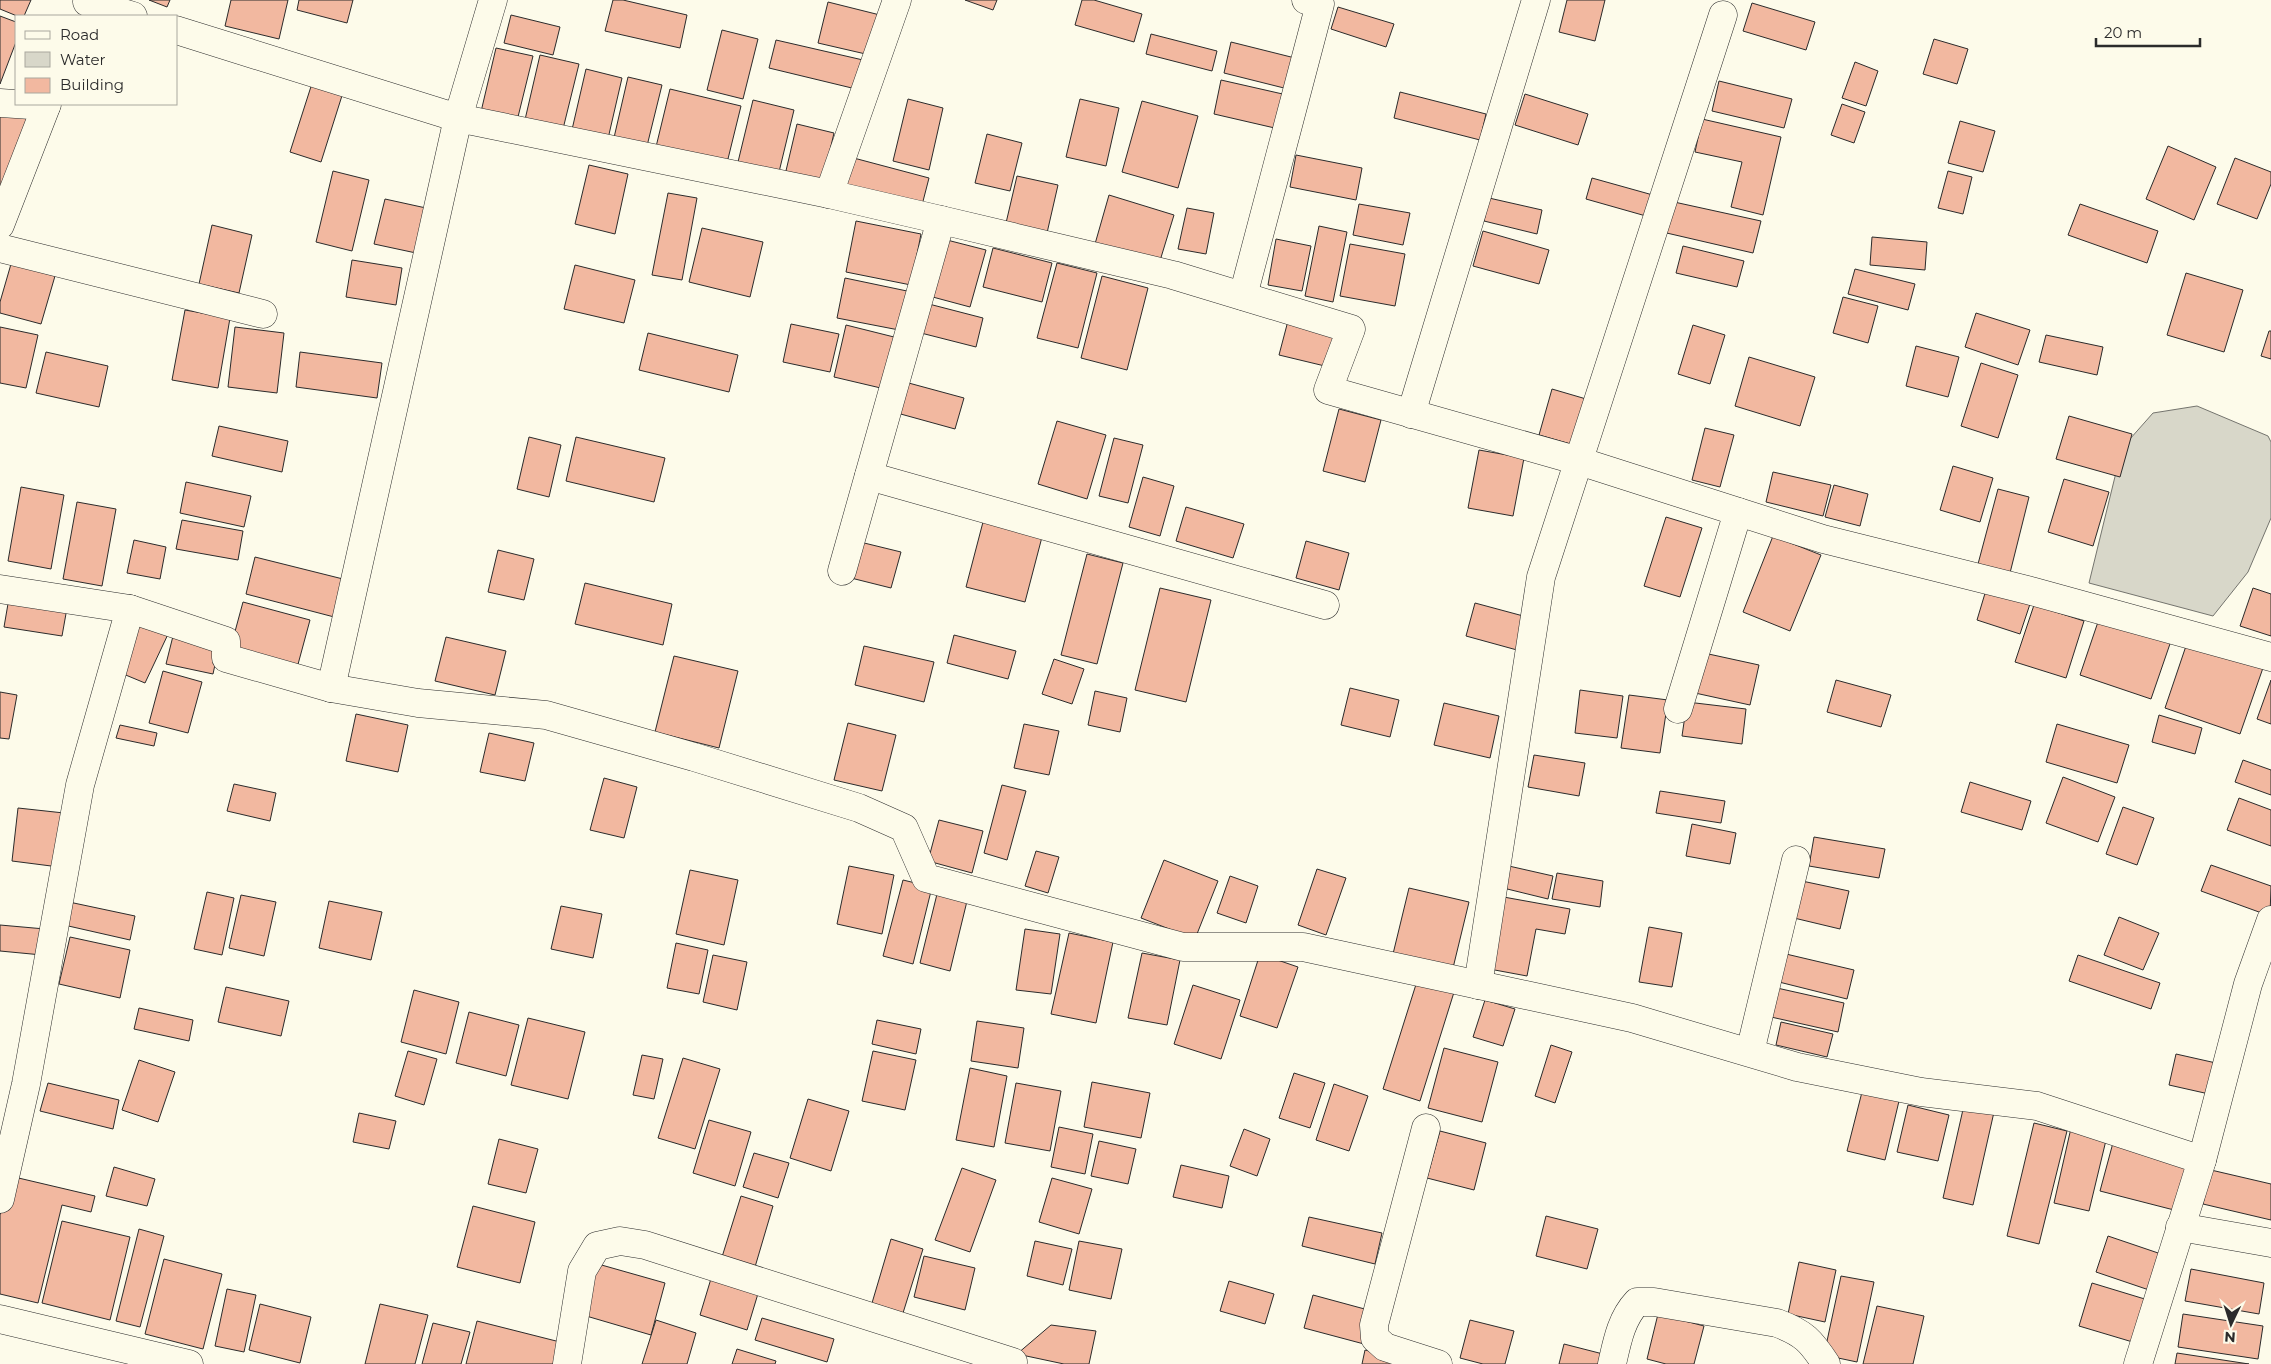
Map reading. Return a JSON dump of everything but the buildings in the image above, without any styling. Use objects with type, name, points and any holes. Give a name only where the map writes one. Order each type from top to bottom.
[{"type":"street","points":[[331,688],[458,118],[493,0]]},
{"type":"street","points":[[829,194],[897,0]]},
{"type":"street","points":[[1243,296],[1320,4],[1306,0]]},
{"type":"street","points":[[1411,414],[1536,0]]},
{"type":"street","points":[[85,6],[128,15]]},
{"type":"street","points":[[1478,985],[1541,577],[1723,15]]},
{"type":"street","points":[[178,31],[458,118],[829,194],[1173,275],[1351,329],[1328,390],[1579,461],[1823,539],[2031,591],[2271,657]]},
{"type":"street","points":[[0,103],[15,104]]},
{"type":"street","points":[[0,225],[47,105]]},
{"type":"street","points":[[842,570],[941,220]]},
{"type":"street","points":[[0,248],[263,314]]},
{"type":"street","points":[[869,476],[1325,605]]},
{"type":"street","points":[[1678,709],[1738,512]]},
{"type":"street","points":[[0,589],[130,609],[226,642],[226,658],[331,688],[418,703],[546,715],[694,757],[859,808],[904,828],[926,878],[1183,947],[1304,947],[1632,1018],[1798,1067],[1921,1092],[2037,1106],[2202,1160]]},
{"type":"street","points":[[0,1199],[26,1084],[80,785],[130,609]]},
{"type":"street","points":[[1750,1052],[1796,860]]},
{"type":"street","points":[[2138,1364],[2202,1160],[2248,984],[2271,920]]},
{"type":"street","points":[[1426,1128],[1374,1325],[1375,1338],[1385,1347],[1438,1364]]},
{"type":"street","points":[[2180,1227],[2271,1244]]},
{"type":"street","points":[[567,1364],[582,1271],[597,1246],[620,1241],[645,1245],[1013,1362]]},
{"type":"street","points":[[1612,1364],[1621,1327],[1630,1310],[1637,1302],[1654,1302],[1777,1323],[1796,1330],[1810,1340],[1826,1364]]},
{"type":"street","points":[[0,1320],[188,1364]]},
{"type":"water","points":[[2197,406],[2268,436],[2271,442],[2271,518],[2248,572],[2213,616],[2089,583],[2122,448],[2153,413]]}]
